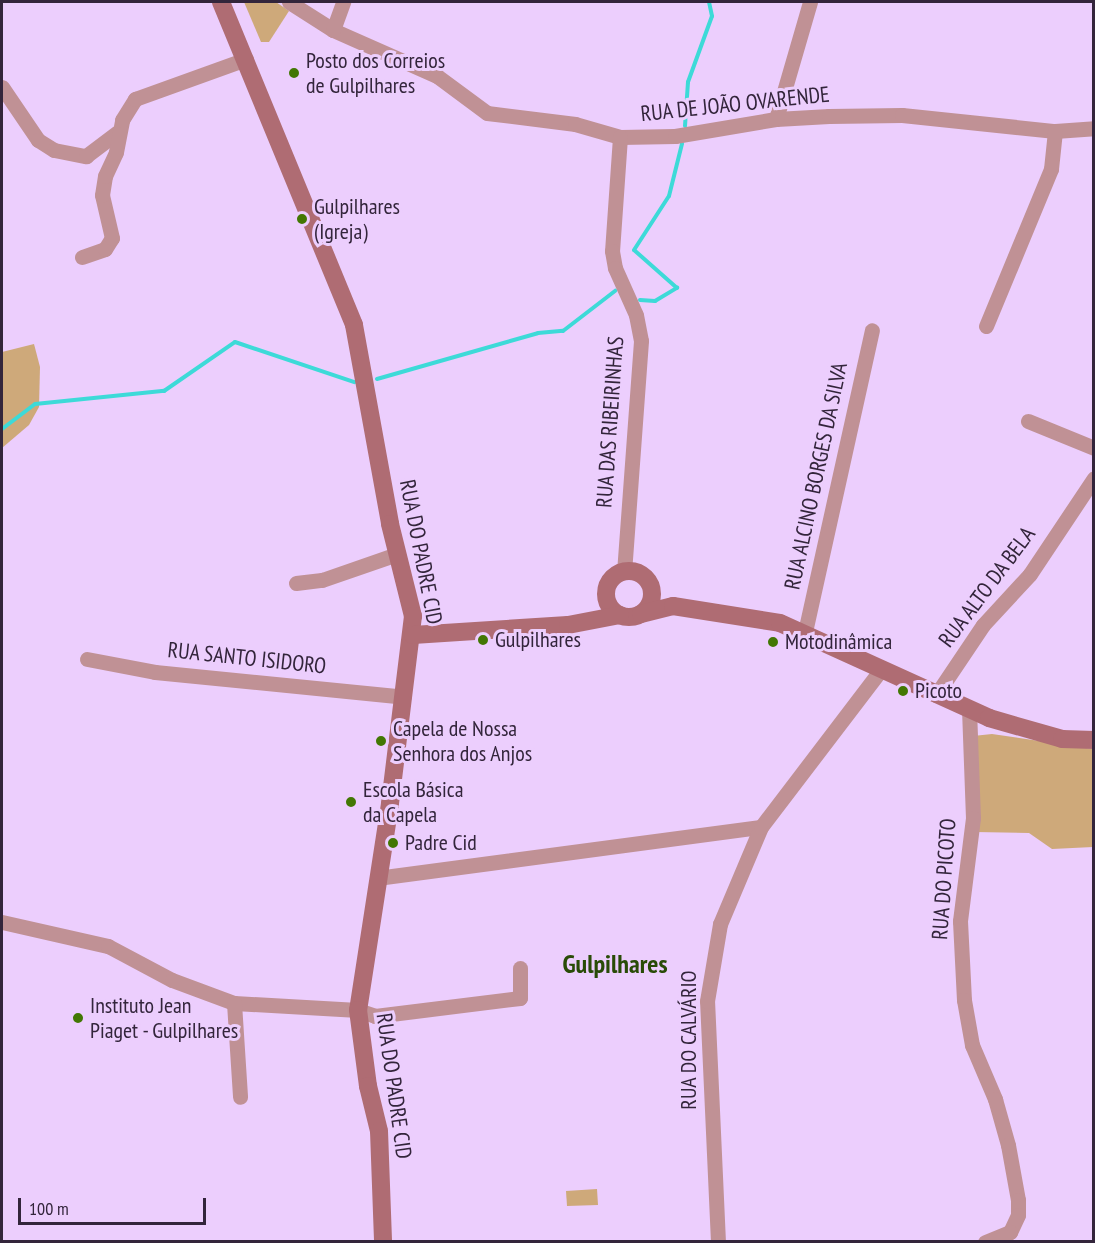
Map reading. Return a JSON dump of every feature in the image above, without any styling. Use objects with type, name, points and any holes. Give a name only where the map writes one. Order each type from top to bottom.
[{"type":"street","name":"RUA DO PADRE CID","points":[[221,2],[354,325],[397,554],[413,616],[413,635],[358,1010],[368,1086],[379,1131],[382,1242]]},
{"type":"street","name":"RUA DE JOÃO OVARENDE","points":[[289,2],[333,30],[437,76],[487,113],[575,124],[620,136],[675,136],[776,119],[902,115],[1055,131],[1094,128]]},
{"type":"street","points":[[333,30],[343,2]]},
{"type":"street","points":[[776,119],[810,2]]},
{"type":"street","points":[[82,257],[105,249],[111,238],[102,195],[105,176],[116,152],[117,133],[135,99],[246,59]]},
{"type":"street","points":[[2,87],[38,140],[54,150],[86,156],[105,176]]},
{"type":"street","points":[[986,326],[1051,169],[1055,131]]},
{"type":"street","points":[[86,156],[117,133]]},
{"type":"street","name":"RUA DAS RIBEIRINHAS","points":[[620,136],[612,251],[615,268],[636,315],[641,341],[624,571]]},
{"type":"street","name":"RUA ALCINO BORGES DA SILVA","points":[[805,632],[872,330]]},
{"type":"street","points":[[1028,421],[1094,448]]},
{"type":"street","name":"RUA ALTO DA BELA","points":[[936,695],[983,625],[1036,567],[1094,478]]},
{"type":"street","points":[[296,583],[322,580],[397,554]]},
{"type":"street","points":[[589,619],[606,592],[611,579],[624,571],[638,572],[652,589],[673,606]]},
{"type":"street","points":[[641,614],[650,603],[652,589]]},
{"type":"street","points":[[606,592],[609,606],[620,615]]},
{"type":"street","points":[[413,635],[568,626],[589,619],[641,614],[673,606],[780,623],[805,632],[880,671],[1023,730],[1062,739],[1094,740]]},
{"type":"street","name":"RUA SANTO ISIDORO","points":[[87,659],[154,672],[404,697]]},
{"type":"street","name":"RUA DO CALVÁRIO","points":[[718,1242],[707,1000],[720,924],[761,827],[880,671]]},
{"type":"street","name":"RUA DO PICOTO","points":[[969,709],[973,818],[960,921],[964,1000],[972,1045],[995,1099],[1008,1144],[1018,1200],[1018,1215],[1010,1232],[985,1242]]},
{"type":"street","points":[[377,878],[761,827]]},
{"type":"street","points":[[2,922],[108,945],[172,980],[234,1004],[358,1010],[375,1016],[520,998],[520,968]]},
{"type":"street","points":[[234,1004],[240,1096]]},
{"type":"shaded area","points":[[244,2],[276,2],[289,11],[269,42],[261,42]]},
{"type":"shaded area","points":[[34,344],[40,367],[39,407],[29,425],[2,448],[2,352]]},
{"type":"shaded area","points":[[992,734],[1093,749],[1093,847],[1052,849],[1029,833],[975,832],[973,736]]},
{"type":"shaded area","points":[[597,1189],[598,1205],[567,1206],[566,1191]]},
{"type":"waterway","points":[[685,126],[688,82],[712,16],[709,2]]},
{"type":"waterway","points":[[640,300],[655,301],[677,288],[634,250],[669,196],[682,144]]},
{"type":"waterway","points":[[377,379],[538,333],[563,331],[615,291]]},
{"type":"waterway","points":[[2,429],[35,404],[164,391],[235,342],[354,382]]},
{"type":"place","name":"Posto dos Correios de Gulpilhares","points":[[294,73]]},
{"type":"place","name":"Gulpilhares (Igreja)","points":[[302,219]]},
{"type":"place","name":"Gulpilhares","points":[[483,640]]},
{"type":"place","name":"Motodinâmica","points":[[773,642]]},
{"type":"place","name":"Picoto","points":[[903,691]]},
{"type":"place","name":"Capela de Nossa Senhora dos Anjos","points":[[381,741]]},
{"type":"place","name":"Escola Básica da Capela","points":[[351,802]]},
{"type":"place","name":"Padre Cid","points":[[393,843]]},
{"type":"place","name":"Instituto Jean Piaget - Gulpilhares","points":[[78,1018]]},
{"type":"district","name":"Gulpilhares","points":[[615,964]]}]
